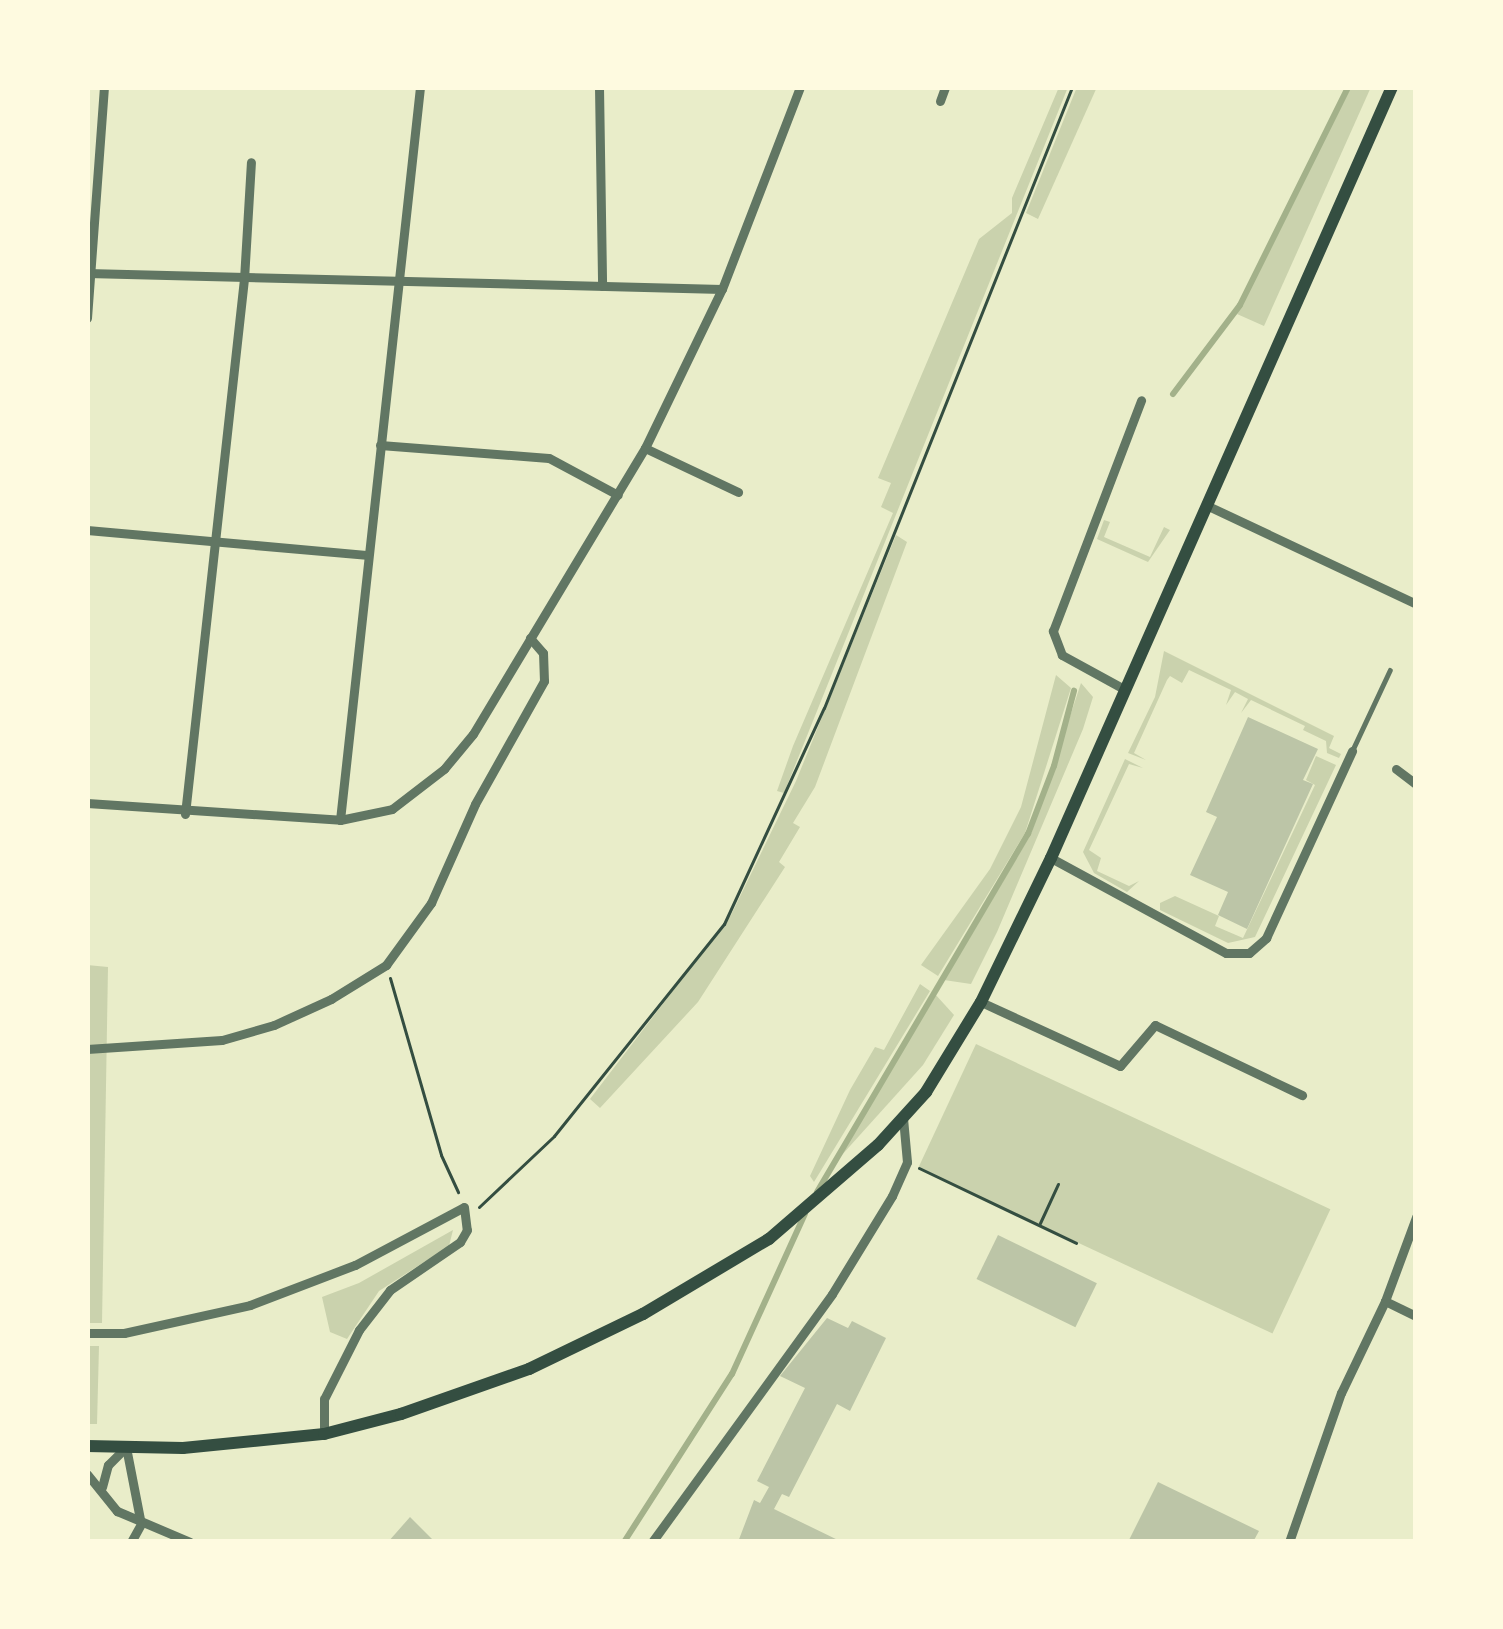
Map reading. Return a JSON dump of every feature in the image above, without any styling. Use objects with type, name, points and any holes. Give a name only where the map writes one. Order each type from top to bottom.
[{"type":"main road","points":[[87,1446],[242,1444],[324,1434],[401,1414],[529,1369],[643,1314],[769,1239],[904,1118],[981,1002],[1051,858],[1392,87]]},
{"type":"street","points":[[87,318],[104,87]]},
{"type":"street","points":[[340,820],[420,87]]},
{"type":"street","points":[[599,87],[602,286]]},
{"type":"street","points":[[940,100],[945,87]]},
{"type":"street","points":[[87,803],[185,814],[340,820],[392,808],[444,769],[473,734],[645,448],[722,289],[798,88]]},
{"type":"street","points":[[185,814],[244,279],[250,162]]},
{"type":"street","points":[[90,274],[722,289]]},
{"type":"street","points":[[1124,689],[1062,655],[1053,632],[1141,400]]},
{"type":"street","points":[[380,445],[549,458],[619,495]]},
{"type":"street","points":[[645,448],[738,492]]},
{"type":"street","points":[[1206,505],[1416,604]]},
{"type":"street","points":[[87,530],[366,555]]},
{"type":"street","points":[[87,1049],[222,1040],[274,1025],[331,1000],[386,965],[431,903],[475,804],[544,681],[543,653],[530,638]]},
{"type":"street","points":[[1051,858],[1226,953],[1249,953],[1266,938],[1352,751]]},
{"type":"street","points":[[1396,769],[1416,784]]},
{"type":"street","points":[[981,1002],[1120,1066],[1155,1025],[1302,1095]]},
{"type":"street","points":[[652,1542],[832,1294],[892,1196],[907,1162],[904,1118]]},
{"type":"street","points":[[87,1333],[124,1333],[250,1305],[355,1265],[466,1211]]},
{"type":"street","points":[[324,1434],[324,1399],[367,1318],[390,1290],[460,1242],[466,1211]]},
{"type":"street","points":[[1289,1542],[1342,1393],[1385,1301],[1416,1217]]},
{"type":"street","points":[[1385,1301],[1416,1316]]},
{"type":"street","points":[[102,1487],[108,1465],[125,1447]]},
{"type":"street","points":[[125,1447],[141,1524],[131,1542]]},
{"type":"street","points":[[87,1474],[117,1511],[190,1542]]},
{"type":"lane","points":[[1352,751],[1390,670]]},
{"type":"path","points":[[386,965],[441,1155],[466,1211],[554,1136],[724,924],[824,708],[1072,87]]},
{"type":"path","points":[[907,1162],[1076,1243]]},
{"type":"path","points":[[1039,1224],[1058,1184]]},
{"type":"green space","points":[[1059,87],[1068,87],[784,793],[777,791],[893,513],[881,507],[891,483],[878,478],[979,239],[1012,213],[1012,198]]},
{"type":"green space","points":[[1077,87],[1097,87],[1038,219],[1026,213]]},
{"type":"green space","points":[[1351,87],[1371,87],[1264,326],[1237,314]]},
{"type":"green space","points":[[1104,520],[1110,522],[1104,537],[1150,557],[1164,527],[1170,530],[1148,562],[1097,539]]},
{"type":"green space","points":[[896,535],[907,542],[815,787],[793,823],[800,827],[779,862],[785,867],[698,1002],[600,1108],[590,1099],[731,915],[796,781]]},
{"type":"green space","points":[[1164,651],[1334,736],[1329,748],[1341,754],[1339,758],[1327,753],[1326,741],[1303,730],[1305,726],[1251,700],[1241,713],[1248,699],[1235,692],[1226,705],[1231,690],[1189,670],[1182,683],[1170,676],[1167,680],[1134,753],[1146,760],[1128,753],[1155,697]]},
{"type":"green space","points":[[1056,675],[1071,688],[1025,833],[938,976],[921,965],[990,869],[1021,807]]},
{"type":"green space","points":[[1081,683],[1093,697],[1083,729],[997,932],[971,984],[944,980],[1031,834]]},
{"type":"green space","points":[[1316,756],[1336,765],[1255,937],[1228,943],[1160,910],[1160,903],[1175,896],[1219,916],[1215,926],[1243,938],[1315,785],[1306,780]]},
{"type":"green space","points":[[1125,759],[1143,768],[1129,764],[1089,850],[1101,858],[1097,871],[1129,886],[1139,881],[1127,892],[1094,873],[1083,852]]},
{"type":"green space","points":[[87,965],[108,967],[102,1323],[87,1323]]},
{"type":"green space","points":[[920,984],[930,991],[814,1182],[810,1176],[850,1090],[875,1047],[884,1050]]},
{"type":"green space","points":[[935,994],[954,1015],[923,1065],[841,1156]]},
{"type":"green space","points":[[976,1044],[1330,1209],[1272,1333],[918,1168]]},
{"type":"green space","points":[[453,1230],[449,1246],[379,1291],[347,1339],[330,1332],[322,1297],[359,1283]]},
{"type":"green space","points":[[87,1346],[99,1346],[97,1424],[87,1424]]},
{"type":"building","points":[[1248,717],[1318,749],[1303,780],[1313,784],[1247,929],[1218,915],[1228,892],[1190,875],[1217,817],[1206,812]]},
{"type":"building","points":[[998,1235],[1097,1283],[1075,1327],[977,1279]]},
{"type":"building","points":[[827,1318],[848,1328],[852,1321],[886,1338],[850,1411],[837,1404],[789,1497],[782,1494],[774,1509],[842,1542],[738,1542],[754,1500],[760,1503],[769,1487],[757,1481],[805,1388],[780,1376]]},
{"type":"building","points":[[1158,1482],[1259,1531],[1253,1542],[1128,1542]]},
{"type":"building","points":[[410,1517],[435,1542],[388,1542]]},
{"type":"waterway","points":[[1173,394],[1240,305],[1348,87]]},
{"type":"waterway","points":[[817,1192],[1028,834],[1054,766],[1074,691]]},
{"type":"waterway","points":[[624,1542],[732,1374],[805,1214]]}]
